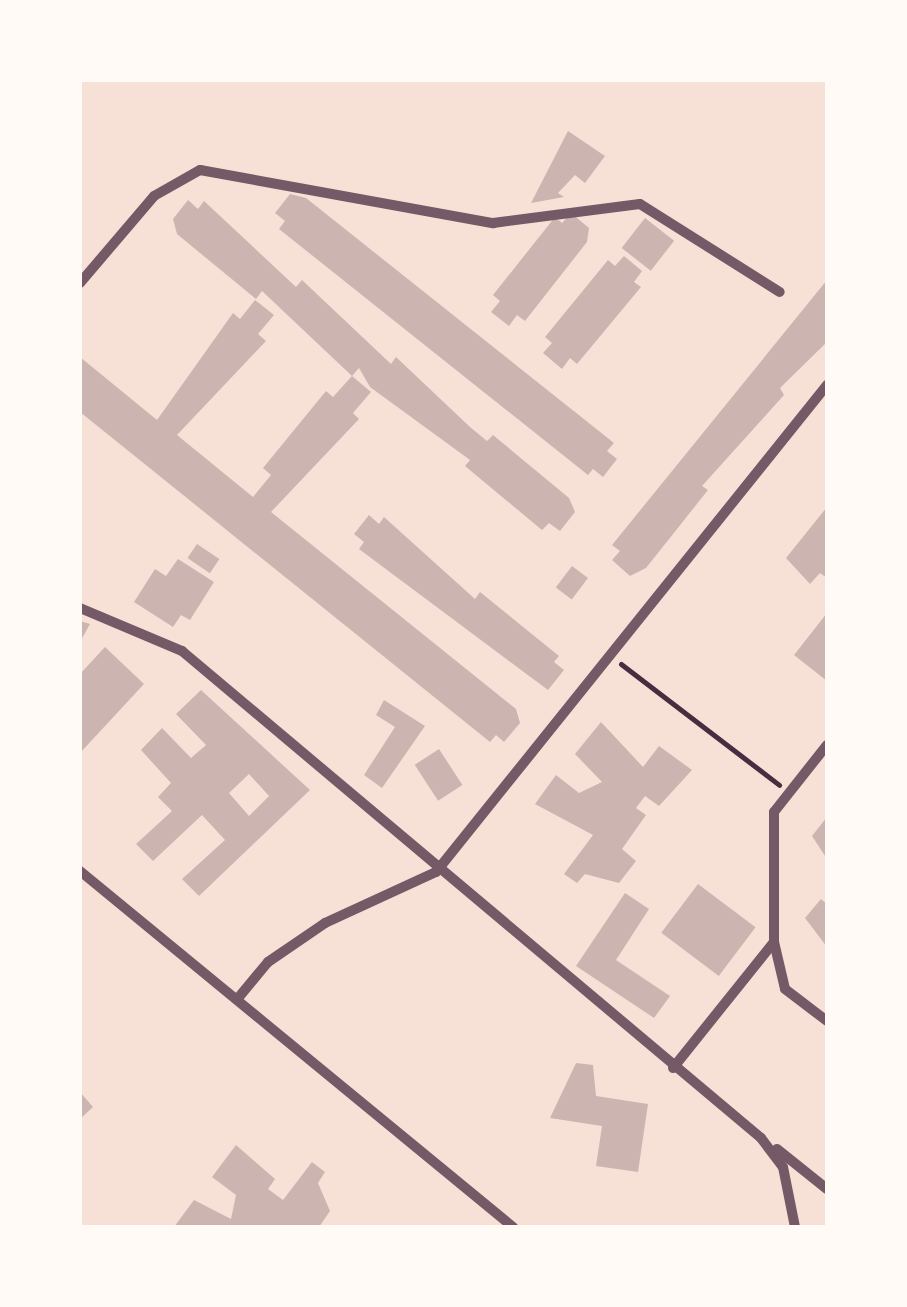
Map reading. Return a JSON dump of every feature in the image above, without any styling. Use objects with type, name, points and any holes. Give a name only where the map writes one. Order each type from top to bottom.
[{"type":"street","points":[[80,283],[154,196],[200,170],[493,223],[640,204],[780,292]]},
{"type":"street","points":[[239,998],[268,962],[324,923],[436,872],[827,385]]},
{"type":"street","points":[[80,608],[182,651],[436,872],[827,1189]]},
{"type":"street","points":[[827,745],[774,812],[774,942],[786,989],[827,1021]]},
{"type":"street","points":[[80,871],[513,1227]]},
{"type":"street","points":[[673,1068],[774,942]]},
{"type":"street","points":[[762,1138],[783,1167],[795,1227]]},
{"type":"path","points":[[609,656],[789,792]]},
{"type":"building","points":[[568,131],[605,156],[585,183],[575,175],[558,193],[564,197],[531,203]]},
{"type":"building","points":[[290,194],[306,198],[614,443],[607,451],[617,459],[603,477],[593,469],[588,475],[279,229],[285,221],[275,213]]},
{"type":"building","points":[[188,200],[198,209],[204,201],[296,287],[302,280],[391,364],[396,357],[487,441],[493,435],[569,498],[575,512],[560,531],[549,523],[542,530],[465,466],[470,460],[370,387],[359,368],[352,376],[262,291],[256,299],[177,234],[173,219]]},
{"type":"building","points":[[571,213],[589,228],[587,242],[525,321],[517,315],[509,326],[491,312],[500,301],[493,295],[555,217],[562,223]]},
{"type":"building","points":[[645,218],[674,241],[651,271],[622,248]]},
{"type":"building","points":[[624,256],[642,271],[634,282],[641,287],[577,364],[570,358],[562,369],[543,353],[552,343],[545,337],[608,260],[615,266]]},
{"type":"building","points":[[827,280],[827,342],[780,388],[784,395],[702,486],[708,490],[646,568],[630,576],[612,560],[620,551],[612,545]]},
{"type":"building","points":[[255,300],[274,315],[258,334],[266,341],[177,435],[253,497],[271,475],[263,468],[326,391],[333,397],[352,376],[371,392],[353,413],[359,419],[271,512],[516,709],[520,723],[504,742],[496,735],[490,742],[80,412],[80,357],[157,420],[233,313],[240,319]]},
{"type":"building","points":[[827,507],[827,578],[820,573],[810,584],[786,558]]},
{"type":"building","points":[[369,515],[379,524],[384,517],[475,599],[480,592],[559,656],[554,662],[564,670],[548,690],[359,549],[364,542],[354,534]]},
{"type":"building","points":[[197,544],[219,559],[210,573],[187,558]]},
{"type":"building","points":[[178,559],[214,582],[190,620],[181,615],[173,627],[134,602],[155,569],[166,576]]},
{"type":"building","points":[[572,566],[588,578],[572,600],[556,588]]},
{"type":"building","points":[[827,613],[827,681],[794,655]]},
{"type":"building","points":[[80,621],[90,624],[80,642]]},
{"type":"building","points":[[105,647],[144,684],[80,753],[80,674]]},
{"type":"building","points":[[201,690],[310,790],[199,896],[182,879],[225,840],[202,815],[153,861],[136,844],[172,811],[158,797],[171,783],[141,750],[162,728],[191,758],[206,745],[176,714]],"holes":[[[249,774],[269,796],[249,816],[229,793]]]},
{"type":"building","points":[[384,700],[425,726],[382,788],[364,775],[395,727],[376,715]]},
{"type":"building","points":[[601,722],[643,767],[659,746],[692,770],[659,806],[645,796],[636,808],[646,815],[622,849],[636,861],[619,883],[585,874],[577,883],[564,874],[593,835],[535,804],[556,775],[579,793],[602,782],[575,754]]},
{"type":"building","points":[[439,749],[462,785],[438,801],[415,765]]},
{"type":"building","points":[[827,817],[827,859],[812,836]]},
{"type":"building","points":[[698,884],[756,927],[719,976],[661,933]]},
{"type":"building","points":[[625,893],[649,909],[616,960],[670,996],[654,1018],[576,966]]},
{"type":"building","points":[[821,899],[827,904],[827,947],[805,918]]},
{"type":"building","points":[[576,1063],[593,1065],[596,1096],[648,1104],[638,1172],[596,1166],[602,1126],[550,1118]]},
{"type":"building","points":[[80,1092],[93,1107],[80,1119]]},
{"type":"building","points":[[236,1145],[275,1179],[268,1189],[283,1200],[312,1162],[325,1172],[318,1183],[330,1211],[319,1227],[174,1227],[194,1200],[231,1219],[236,1195],[212,1177]]}]
